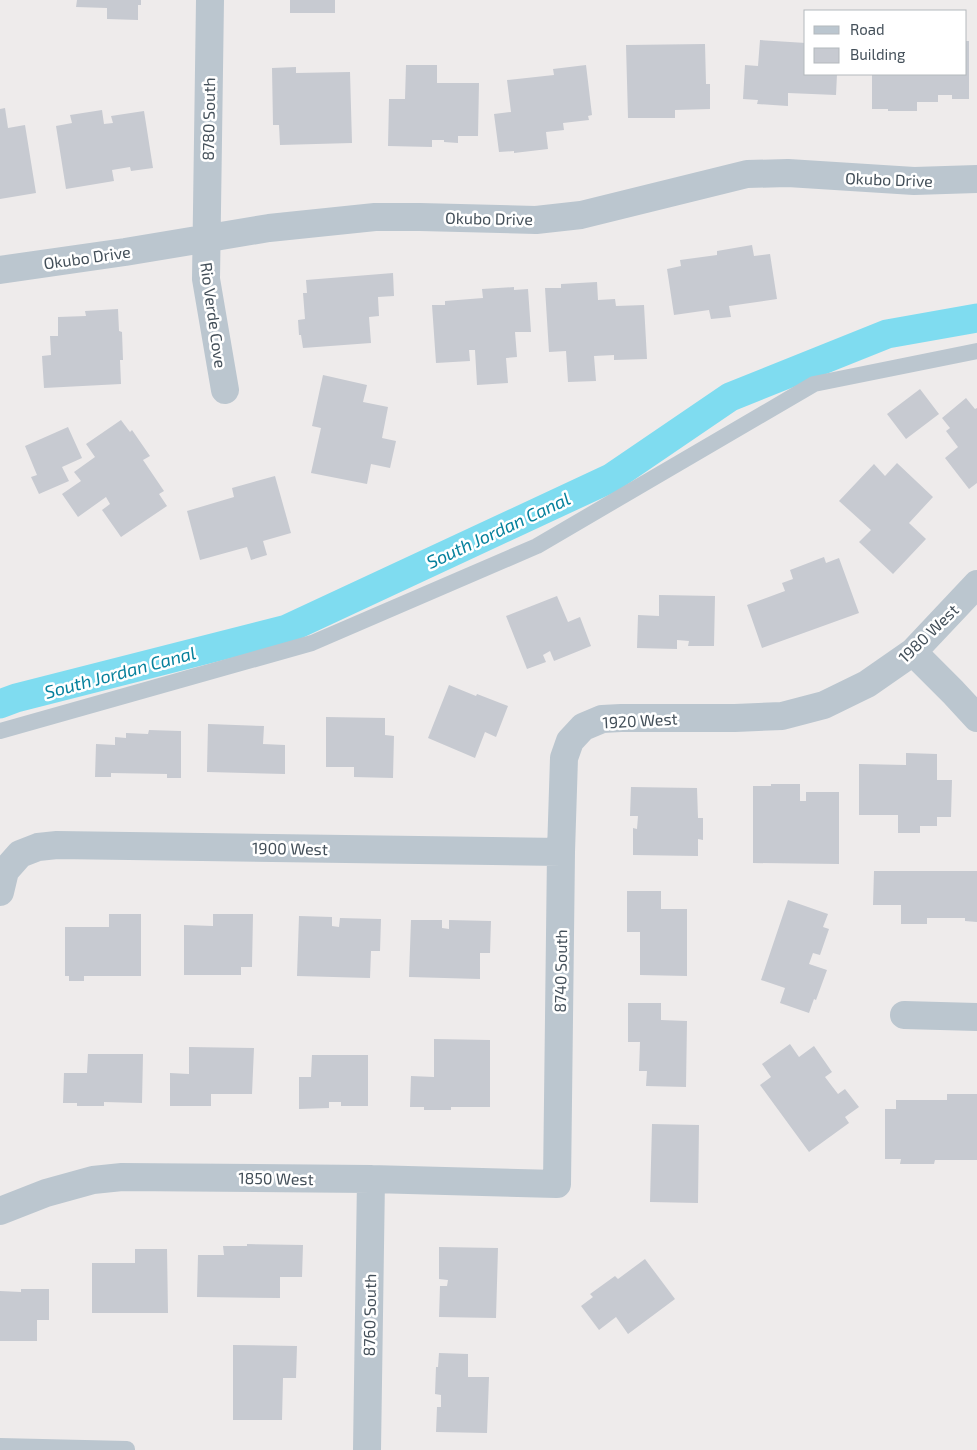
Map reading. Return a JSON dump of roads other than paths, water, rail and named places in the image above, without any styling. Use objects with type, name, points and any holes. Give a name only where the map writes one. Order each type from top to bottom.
[{"type":"street","name":"8780 South","points":[[206,239],[210,0]]},
{"type":"street","name":"Okubo Drive","points":[[0,270],[269,228],[375,217],[420,216],[536,220],[572,216],[747,174],[788,173],[914,181],[977,180]]},
{"type":"street","name":"Rio Verde Cove","points":[[206,239],[206,279],[225,390]]},
{"type":"street","name":"1980 West","points":[[735,718],[782,716],[824,705],[868,684],[913,652],[977,584]]},
{"type":"street","points":[[913,652],[977,718]]},
{"type":"street","name":"1920 West","points":[[564,758],[570,741],[583,727],[602,719],[735,718]]},
{"type":"street","name":"8740 South","points":[[557,1184],[564,758]]},
{"type":"street","name":"1900 West","points":[[0,892],[5,871],[20,854],[38,847],[57,845],[561,852]]},
{"type":"street","points":[[904,1015],[977,1017]]},
{"type":"street","name":"1850 West","points":[[0,1211],[46,1193],[93,1180],[122,1176],[371,1179],[557,1184]]},
{"type":"street","name":"8760 South","points":[[367,1450],[371,1179]]},
{"type":"lane","points":[[0,731],[312,643],[537,546],[814,384],[977,351]]},
{"type":"lane","points":[[0,1446],[127,1448],[127,1450]]},
{"type":"waterway","name":"South Jordan Canal","points":[[0,704],[16,698],[287,629],[611,478],[730,397],[887,334],[977,318]]}]
